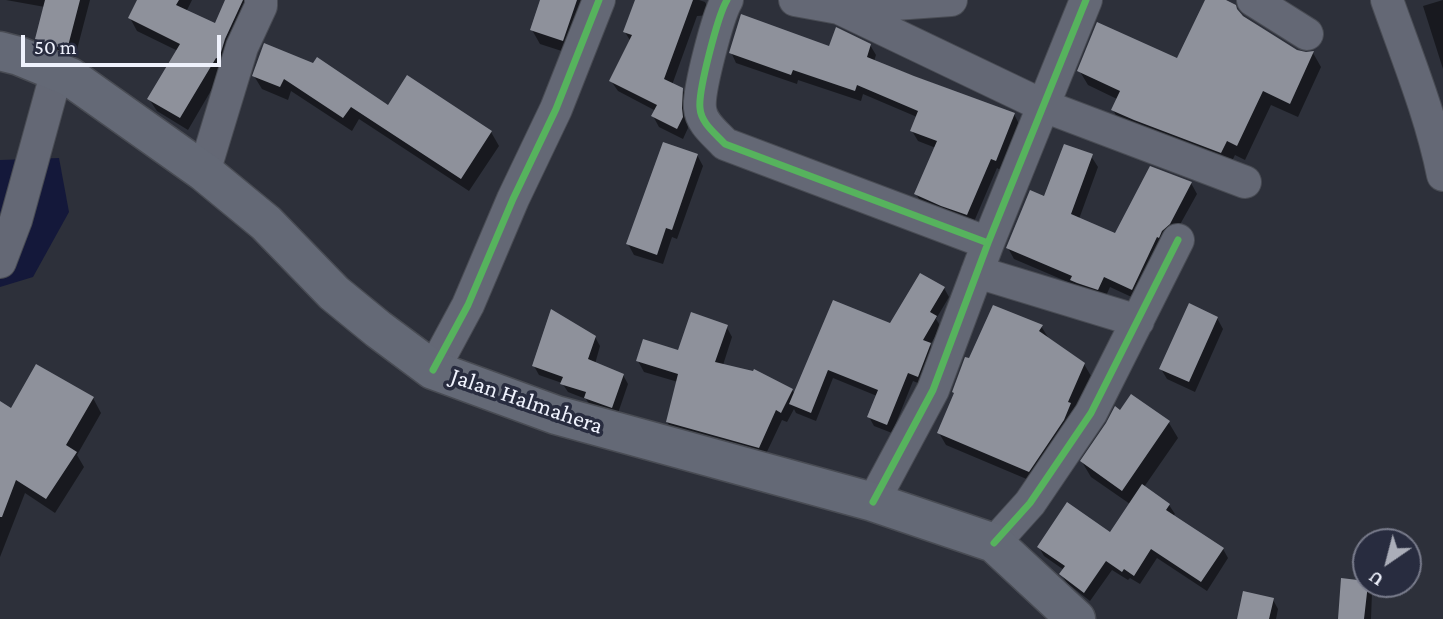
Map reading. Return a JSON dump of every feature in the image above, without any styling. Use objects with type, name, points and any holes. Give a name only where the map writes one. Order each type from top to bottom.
[{"type":"main road","name":"Jalan Halmahera","points":[[0,51],[70,77],[204,172],[267,223],[334,293],[433,370],[556,415],[873,502],[994,543],[1076,619]]},
{"type":"street","points":[[204,172],[242,47],[261,6],[261,0]]},
{"type":"street","points":[[433,370],[468,305],[513,199],[556,109],[599,0]]},
{"type":"street","points":[[727,0],[720,15],[699,108],[706,124],[725,144],[988,243]]},
{"type":"street","points":[[794,0],[839,8],[951,0]]},
{"type":"street","points":[[873,502],[933,390],[988,243],[1086,0]]},
{"type":"street","points":[[1253,0],[1307,34]]},
{"type":"street","points":[[1387,0],[1418,87],[1443,175]]},
{"type":"street","points":[[839,8],[1044,106],[1245,182]]},
{"type":"street","points":[[0,262],[16,220],[57,71]]},
{"type":"street","points":[[994,543],[1030,503],[1091,413],[1178,240]]},
{"type":"street","points":[[977,272],[1138,321]]},
{"type":"water","points":[[59,158],[69,212],[33,277],[0,287],[0,160]]},
{"type":"building","points":[[45,0],[80,0],[67,50],[35,39]]},
{"type":"building","points":[[137,0],[179,0],[176,5],[215,23],[225,0],[243,0],[219,59],[216,58],[180,118],[147,99],[180,44],[128,18]]},
{"type":"building","points":[[540,0],[577,0],[563,41],[530,30]]},
{"type":"building","points":[[635,0],[693,0],[664,79],[683,88],[683,117],[677,129],[651,116],[657,105],[609,81],[632,35],[623,32]]},
{"type":"building","points":[[1205,0],[1226,0],[1236,5],[1243,16],[1297,50],[1314,51],[1290,104],[1263,91],[1237,146],[1227,141],[1221,153],[1111,110],[1120,91],[1077,71],[1097,22],[1177,58]]},
{"type":"building","points":[[741,14],[829,46],[836,27],[871,44],[867,57],[1015,113],[996,161],[991,159],[967,215],[914,194],[937,141],[910,131],[918,111],[857,85],[855,91],[793,70],[791,75],[729,53]]},
{"type":"building","points":[[264,43],[313,63],[317,57],[388,105],[407,75],[492,131],[461,179],[351,107],[343,118],[284,79],[280,87],[252,76]]},
{"type":"building","points":[[663,142],[698,154],[672,230],[666,228],[657,255],[626,244]]},
{"type":"building","points":[[1064,144],[1093,154],[1071,214],[1115,233],[1150,166],[1192,182],[1170,224],[1159,238],[1157,237],[1132,290],[1104,277],[1098,290],[1077,283],[1070,280],[1072,276],[1006,248],[1030,190],[1044,196]]},
{"type":"building","points":[[920,273],[945,287],[930,312],[937,316],[923,340],[931,343],[918,377],[908,373],[887,425],[867,417],[878,390],[828,370],[811,413],[789,404],[833,300],[890,323]]},
{"type":"building","points":[[1189,303],[1218,317],[1189,382],[1159,369]]},
{"type":"building","points":[[993,305],[1043,325],[1039,331],[1085,363],[1068,402],[1071,403],[1064,420],[1029,472],[937,433],[954,393],[952,392],[965,357],[969,358]]},
{"type":"building","points":[[551,309],[596,336],[588,359],[624,374],[612,408],[584,398],[586,392],[560,384],[563,377],[532,366]]},
{"type":"building","points":[[691,312],[728,325],[715,362],[753,371],[754,369],[793,389],[781,413],[776,410],[759,448],[666,422],[678,374],[636,361],[643,339],[678,350]]},
{"type":"building","points":[[36,364],[94,397],[66,445],[77,452],[46,499],[16,480],[0,517],[0,401],[11,408]]},
{"type":"building","points":[[1131,394],[1170,421],[1122,491],[1080,461],[1115,406],[1120,410]]},
{"type":"building","points":[[1142,484],[1170,504],[1166,510],[1224,548],[1201,582],[1151,549],[1134,576],[1124,569],[1122,572],[1106,561],[1084,593],[1059,574],[1065,566],[1037,547],[1067,502],[1110,532]]},
{"type":"building","points":[[1341,578],[1352,579],[1352,598],[1366,598],[1364,619],[1338,619]]},
{"type":"building","points":[[1243,591],[1274,598],[1269,619],[1237,619]]},
{"type":"cycle path","points":[[433,370],[468,305],[513,199],[556,109],[599,0]]},
{"type":"cycle path","points":[[727,0],[709,53],[700,99],[701,113],[706,123],[725,144],[988,243]]},
{"type":"cycle path","points":[[873,502],[933,390],[988,243],[1086,0]]},
{"type":"cycle path","points":[[994,543],[1030,503],[1091,413],[1178,240]]}]
